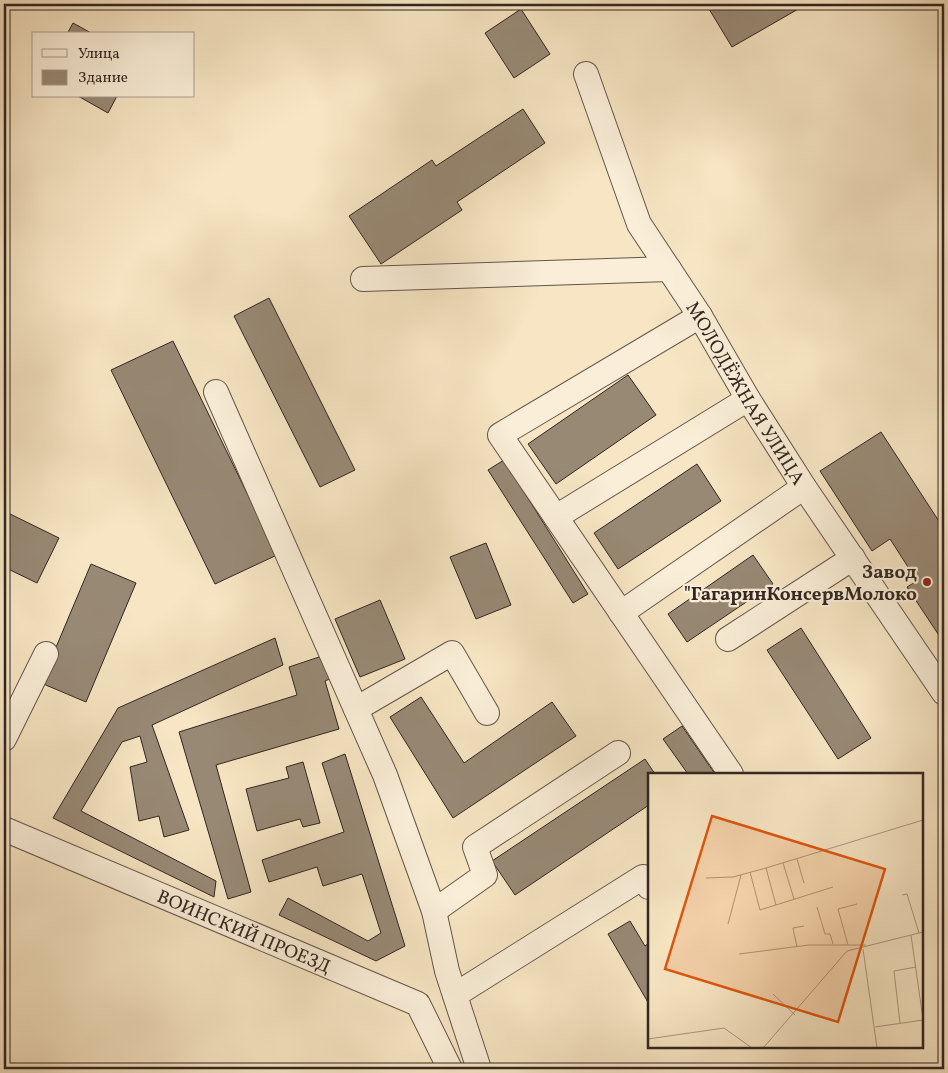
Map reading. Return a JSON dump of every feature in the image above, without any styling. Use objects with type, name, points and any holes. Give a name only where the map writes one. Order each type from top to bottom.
[{"type":"street","name":"МОЛОДЁЖНАЯ УЛИЦА","points":[[586,74],[639,224],[700,316],[748,399],[804,487],[944,693]]},
{"type":"street","points":[[363,279],[669,269]]},
{"type":"street","points":[[700,316],[500,435],[729,773]]},
{"type":"street","points":[[216,392],[385,775],[434,911],[448,971],[479,1069]]},
{"type":"street","points":[[556,517],[748,399]]},
{"type":"street","points":[[621,613],[804,487]]},
{"type":"street","points":[[728,639],[853,558]]},
{"type":"street","points":[[4,739],[46,654]]},
{"type":"street","points":[[356,709],[452,654],[487,712]]},
{"type":"street","points":[[434,911],[485,875],[475,847],[618,752]]},
{"type":"street","name":"ВОИНСКИЙ ПРОЕЗД","points":[[4,830],[418,1004],[450,1069]]},
{"type":"street","points":[[455,994],[643,877],[648,885]]},
{"type":"building","points":[[706,4],[807,4],[732,47]]},
{"type":"building","points":[[521,9],[550,54],[514,78],[485,33]]},
{"type":"building","points":[[73,23],[89,32],[68,32]]},
{"type":"building","points":[[82,98],[116,98],[108,113]]},
{"type":"building","points":[[523,109],[545,143],[457,202],[462,210],[381,264],[349,216],[432,160],[436,166]]},
{"type":"building","points":[[269,298],[355,470],[320,487],[234,316]]},
{"type":"building","points":[[173,341],[277,555],[215,584],[111,370]]},
{"type":"building","points":[[628,375],[656,415],[556,484],[528,444]]},
{"type":"building","points":[[881,432],[944,529],[944,554],[940,556],[944,562],[944,643],[907,587],[917,581],[890,539],[872,551],[820,471]]},
{"type":"building","points":[[504,460],[588,594],[573,603],[488,470]]},
{"type":"building","points":[[697,464],[721,501],[618,569],[594,533]]},
{"type":"building","points":[[4,511],[59,538],[37,583],[4,567]]},
{"type":"building","points":[[486,543],[511,605],[476,619],[450,557]]},
{"type":"building","points":[[753,555],[773,584],[687,642],[668,614]]},
{"type":"building","points":[[91,564],[136,583],[86,702],[41,683]]},
{"type":"building","points":[[380,600],[405,659],[360,677],[335,619]]},
{"type":"building","points":[[801,628],[871,738],[838,759],[767,650]]},
{"type":"building","points":[[275,638],[283,665],[152,725],[189,830],[164,837],[159,816],[139,821],[130,767],[147,762],[140,736],[122,742],[81,811],[216,881],[214,897],[53,818],[118,708]]},
{"type":"building","points":[[328,654],[334,677],[325,681],[339,729],[216,765],[251,892],[228,899],[179,732],[297,695],[289,667]]},
{"type":"building","points":[[421,697],[464,763],[552,702],[576,736],[453,818],[390,717]]},
{"type":"building","points":[[682,726],[714,773],[687,773],[663,739]]},
{"type":"building","points":[[345,754],[405,946],[376,961],[279,915],[288,898],[368,941],[381,933],[362,874],[323,886],[317,867],[269,882],[262,860],[344,832],[322,763]]},
{"type":"building","points":[[645,759],[654,773],[648,773],[648,806],[515,895],[492,861]]},
{"type":"building","points":[[303,762],[320,823],[303,827],[300,819],[257,831],[246,789],[289,778],[286,767]]},
{"type":"building","points":[[630,921],[645,946],[648,944],[648,1002],[608,934]]},
{"type":"place","name":"Завод \"ГагаринКонсервМолоко","points":[[927,582]]}]
